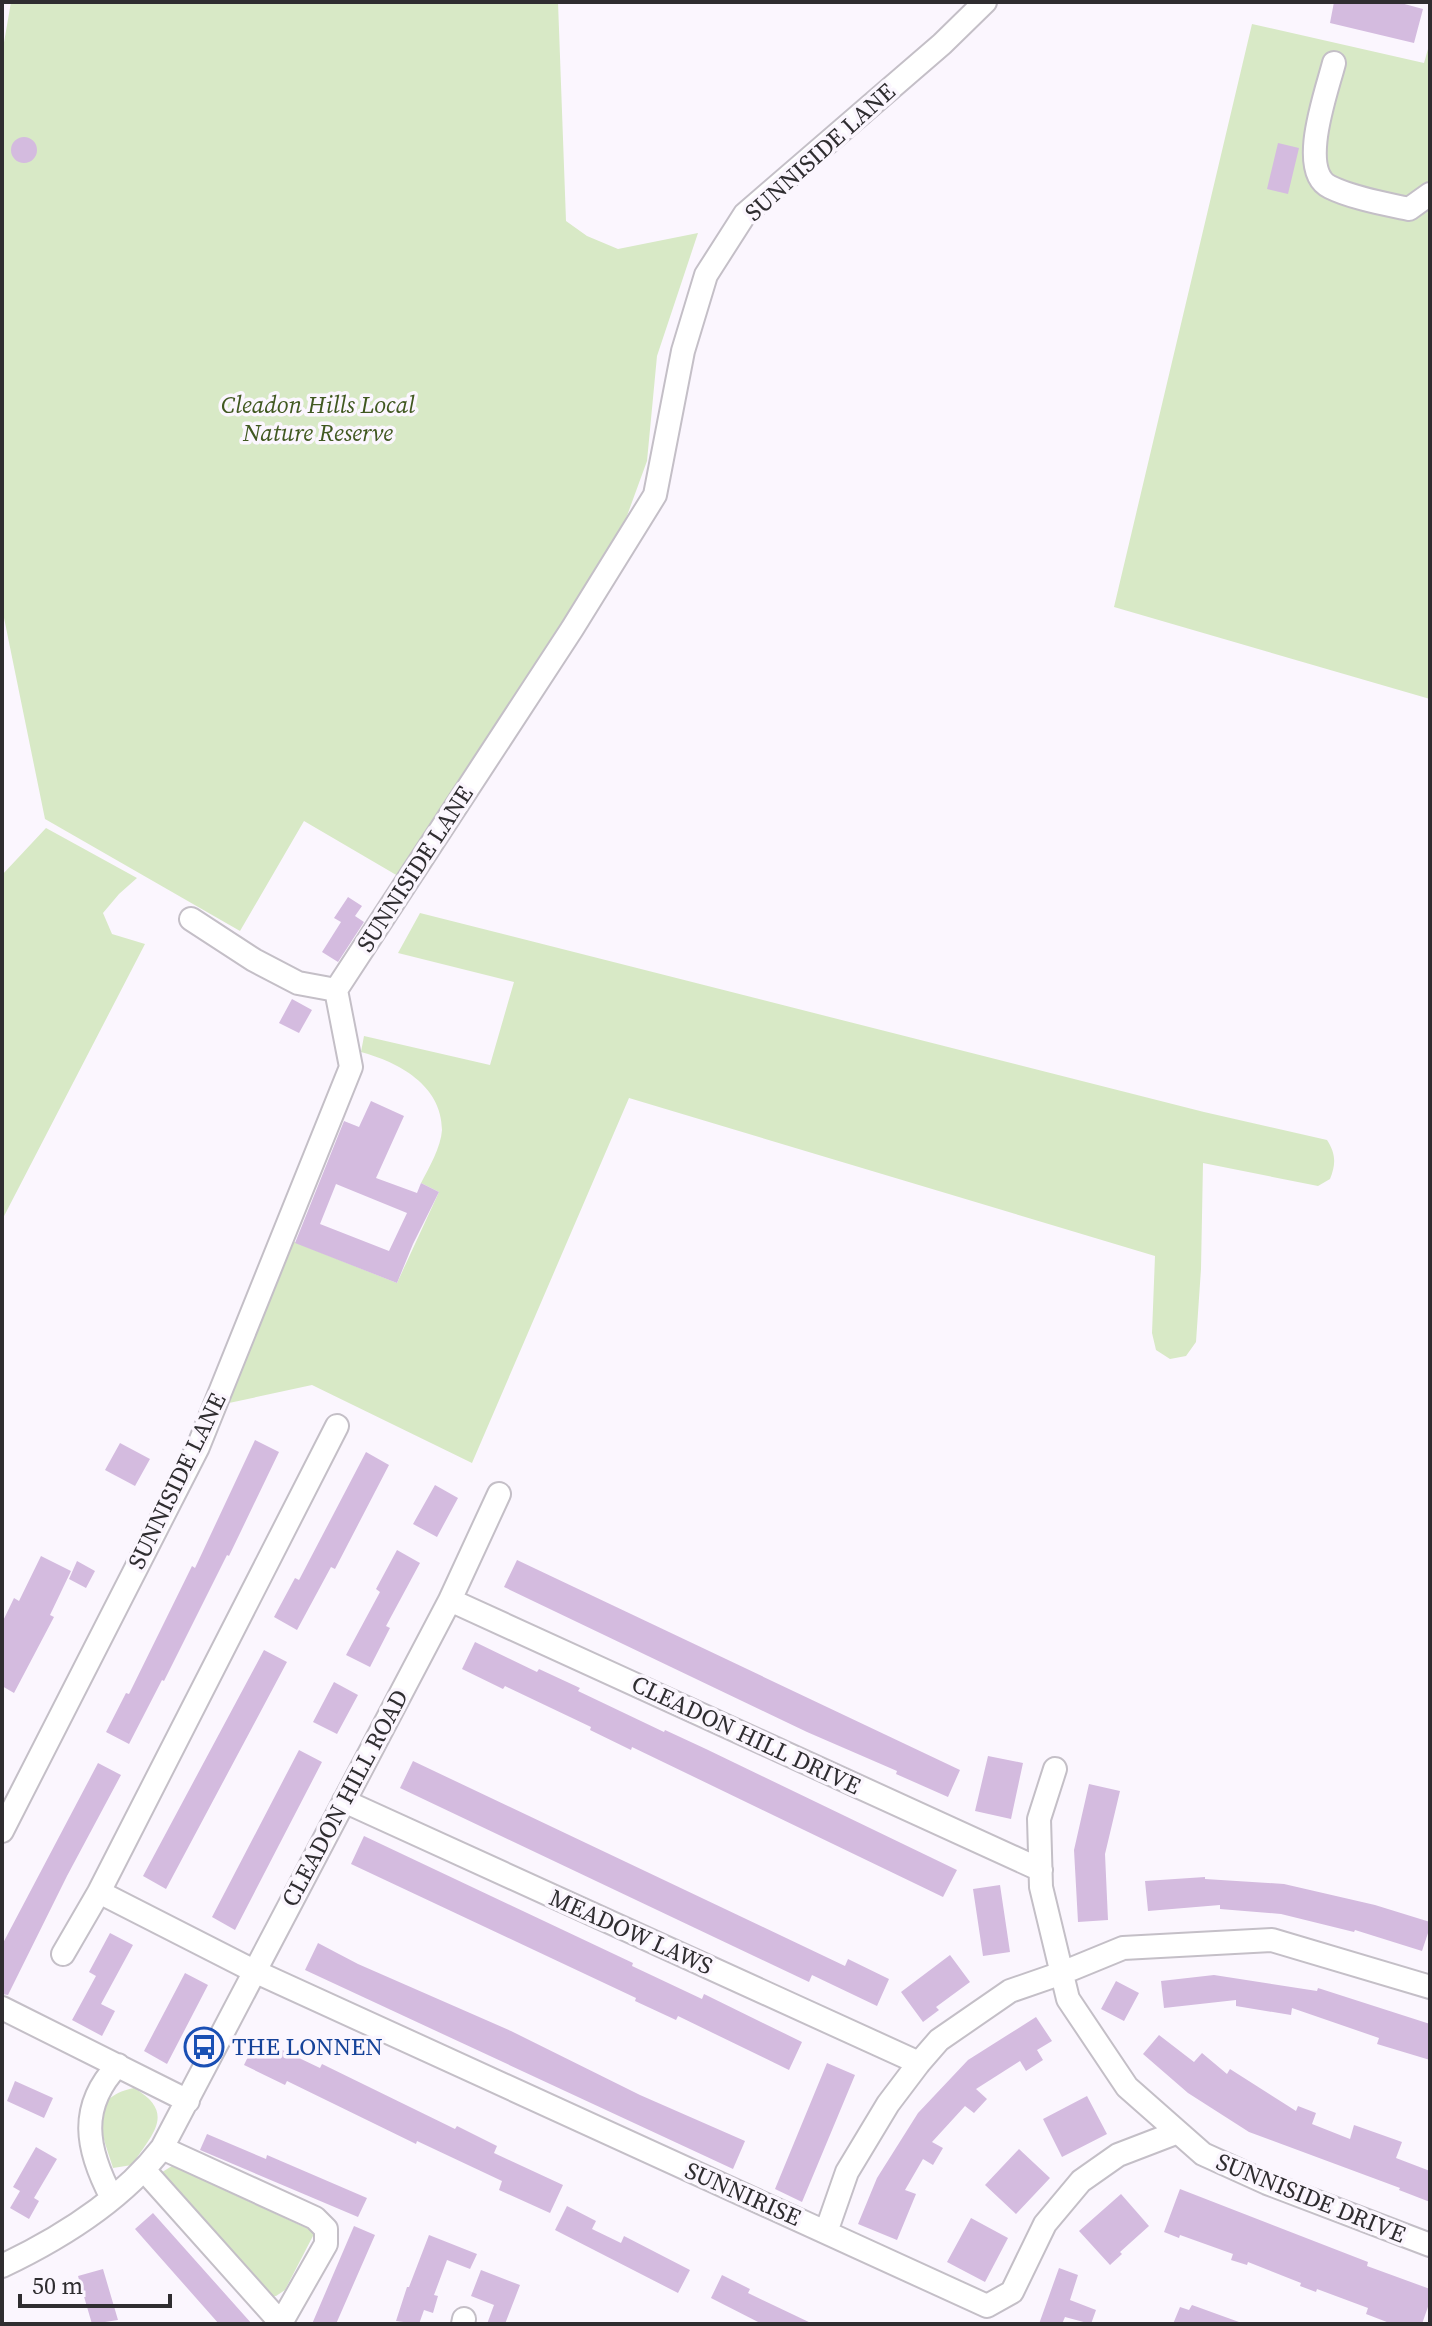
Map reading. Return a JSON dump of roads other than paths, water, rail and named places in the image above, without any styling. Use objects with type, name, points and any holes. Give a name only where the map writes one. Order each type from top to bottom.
[{"type":"street","name":"SUNNISIDE LANE","points":[[2,1831],[198,1447],[351,1067],[336,990],[572,629],[655,495],[683,351],[706,275],[745,214],[942,44],[985,2]]},
{"type":"street","points":[[1334,63],[1315,141],[1314,163],[1319,178],[1329,187],[1409,209],[1430,194]]},
{"type":"street","points":[[191,919],[254,960],[298,983],[336,990]]},
{"type":"street","points":[[63,1954],[99,1892],[337,1426]]},
{"type":"street","name":"CLEADON HILL ROAD","points":[[188,2101],[450,1600],[499,1494]]},
{"type":"street","name":"CLEADON HILL DRIVE","points":[[450,1600],[1041,1870]]},
{"type":"street","name":"SUNNISIDE DRIVE","points":[[1055,1769],[1039,1819],[1041,1887],[1068,1999],[1127,2087],[1203,2154],[1267,2183],[1430,2245]]},
{"type":"street","name":"MEADOW LAWS","points":[[344,1801],[919,2063]]},
{"type":"street","name":"SUNNIRISE","points":[[99,1892],[254,1971],[987,2306],[1012,2292],[1045,2224],[1081,2181],[1118,2155],[1178,2132]]},
{"type":"street","points":[[826,2232],[847,2172],[888,2104],[919,2063],[939,2040],[1010,1991],[1123,1948],[1272,1940],[1430,1987]]},
{"type":"street","points":[[2,2008],[188,2101],[162,2148],[145,2171],[50,2243],[2,2266]]},
{"type":"street","points":[[112,2198],[93,2151],[89,2118],[92,2102],[103,2080],[118,2065]]},
{"type":"street","points":[[145,2171],[281,2324],[326,2244],[326,2229],[315,2218],[162,2148]]},
{"type":"place","name":"THE LONNEN","points":[[204,2047]]},
{"type":"park label","name":"Cleadon Hills Local Nature Reserve","points":[[318,419]]}]
